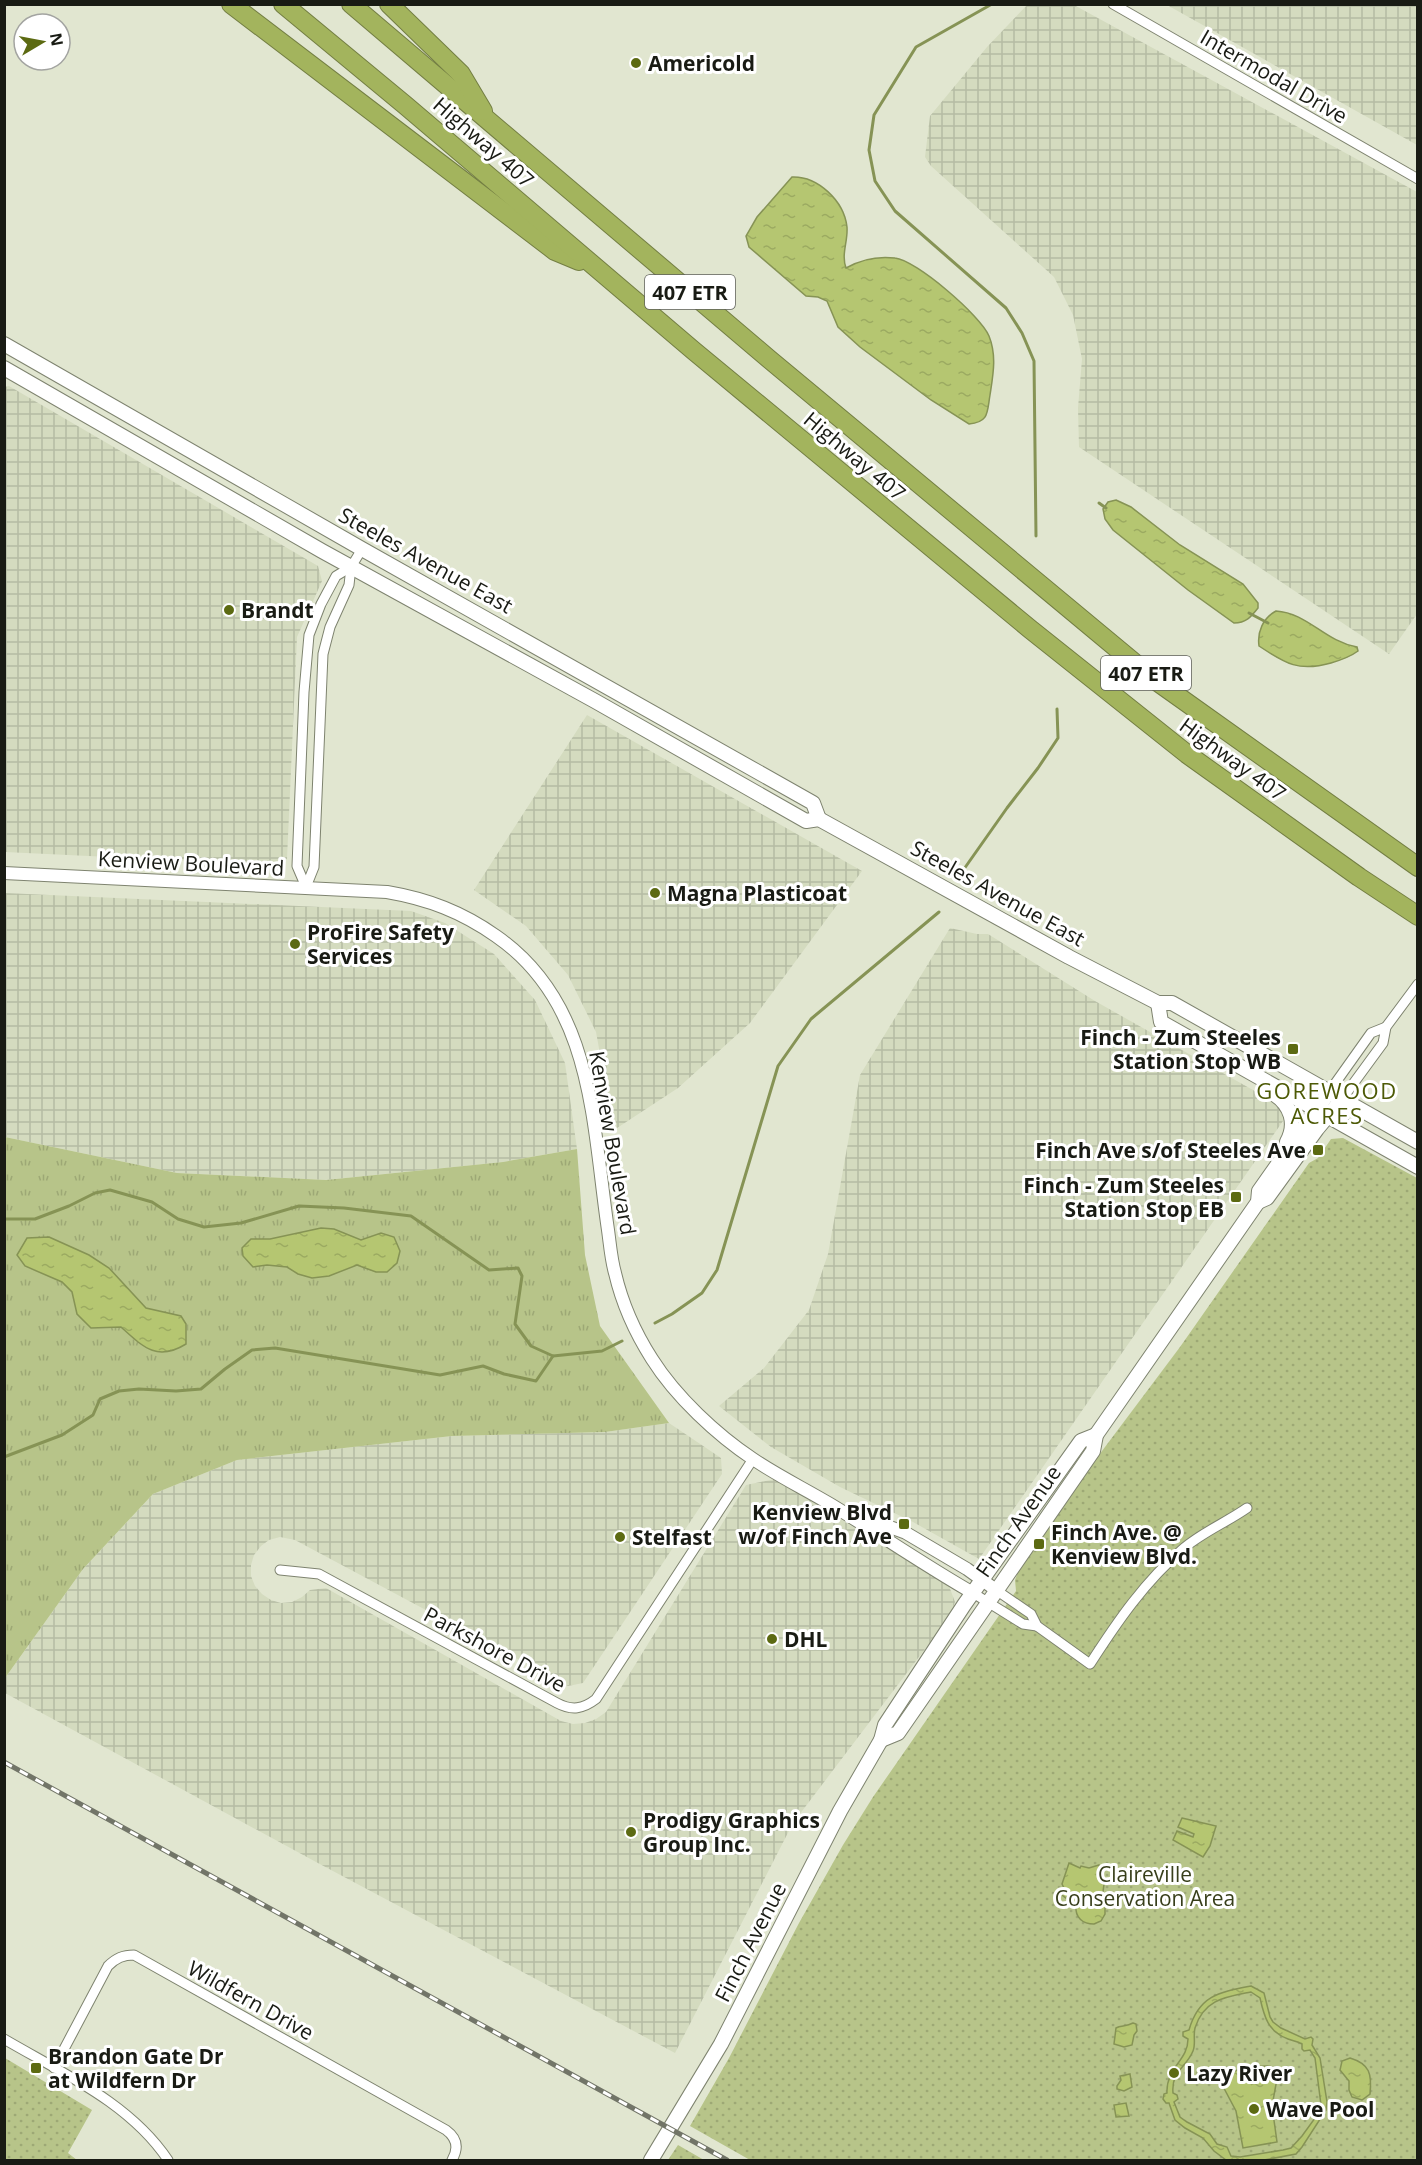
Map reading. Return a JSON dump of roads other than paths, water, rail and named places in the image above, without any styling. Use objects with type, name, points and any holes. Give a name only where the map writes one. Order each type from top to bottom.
[{"type":"highway","points":[[231,4],[555,251],[597,269]]},
{"type":"highway","name":"Highway 407","points":[[283,4],[907,528],[1187,754],[1359,877],[1418,916]]},
{"type":"highway","name":"Highway 407","points":[[351,4],[491,125],[1155,680],[1418,867]]},
{"type":"highway","points":[[389,4],[461,74],[491,125]]},
{"type":"main road","name":"Steeles Avenue East","points":[[4,344],[813,803],[819,819]]},
{"type":"main road","name":"Steeles Avenue East","points":[[4,368],[351,567],[565,684],[806,821],[819,819],[1069,957],[1158,1002],[1172,1003],[1418,1142]]},
{"type":"main road","points":[[1158,1002],[1161,1022],[1418,1167]]},
{"type":"main road","points":[[1246,1070],[1255,1084],[1284,1101],[1288,1106],[1292,1121],[1292,1134],[1260,1183],[1258,1197]]},
{"type":"main road","name":"Finch Avenue","points":[[881,1740],[898,1732],[1093,1451],[1096,1435],[1258,1197],[1321,1113],[1329,1092]]},
{"type":"main road","name":"Finch Avenue","points":[[1321,1113],[1342,1099]]},
{"type":"main road","name":"Finch Avenue","points":[[651,2160],[721,2044],[830,1830],[881,1740],[885,1725],[973,1593],[1081,1441],[1096,1435]]},
{"type":"street","name":"Intermodal Drive","points":[[1113,4],[1418,179]]},
{"type":"street","points":[[306,887],[314,867],[323,654],[330,627],[349,585],[351,567],[362,549]]},
{"type":"street","points":[[306,887],[297,866],[304,692],[309,635],[321,604],[336,576],[351,567]]},
{"type":"street","points":[[304,692],[322,693]]},
{"type":"street","name":"Kenview Boulevard","points":[[4,873],[387,892],[440,904],[472,920],[502,940],[523,957],[547,985],[564,1012],[576,1041],[591,1105],[615,1274],[631,1320],[652,1359],[676,1392],[722,1435],[753,1459],[831,1504],[973,1593]]},
{"type":"street","points":[[1342,1099],[1383,1043],[1386,1027],[1418,984]]},
{"type":"street","points":[[1329,1092],[1371,1033],[1386,1027]]},
{"type":"street","name":"Parkshore Drive","points":[[280,1570],[320,1574],[557,1703],[568,1708],[579,1708],[587,1706],[596,1699],[753,1459]]},
{"type":"street","name":"Kenview Boulevard","points":[[831,1504],[906,1533],[982,1580],[992,1595]]},
{"type":"street","points":[[992,1595],[1023,1624],[1037,1626],[1090,1664],[1114,1626],[1141,1591],[1185,1547],[1247,1508]]},
{"type":"street","points":[[973,1593],[992,1595],[1031,1614],[1037,1626]]},
{"type":"street","name":"Wildfern Drive","points":[[54,2068],[108,1966],[115,1959],[134,1955],[446,2130],[454,2136],[457,2144],[452,2160]]},
{"type":"street","points":[[4,2039],[114,2104],[139,2126],[168,2160]]},
{"type":"water","points":[[792,177],[802,178],[820,186],[835,199],[841,208],[847,227],[844,258],[846,268],[876,258],[895,258],[905,261],[947,290],[984,327],[989,336],[994,358],[988,407],[984,419],[969,424],[931,400],[860,347],[838,327],[827,301],[818,297],[806,296],[749,247],[746,236],[757,217]]},
{"type":"water","points":[[1116,500],[1131,507],[1180,545],[1243,584],[1258,603],[1258,608],[1248,619],[1234,623],[1188,590],[1113,530],[1105,519],[1103,509],[1108,502]]},
{"type":"water","points":[[1276,611],[1298,617],[1335,639],[1357,647],[1358,651],[1320,666],[1301,666],[1285,662],[1259,646],[1262,626]]},
{"type":"water","points":[[321,1228],[334,1229],[361,1240],[381,1233],[394,1237],[400,1251],[397,1263],[387,1272],[376,1272],[357,1265],[329,1276],[312,1278],[298,1274],[287,1267],[267,1265],[253,1267],[243,1256],[242,1248],[251,1239],[270,1239]]},
{"type":"water","points":[[49,1237],[89,1255],[109,1268],[146,1308],[181,1316],[186,1324],[186,1344],[167,1352],[158,1352],[136,1341],[121,1327],[91,1328],[77,1314],[72,1292],[62,1282],[25,1266],[17,1255],[27,1238]]},
{"type":"water","points":[[1182,1818],[1216,1826],[1210,1846],[1203,1857],[1173,1840],[1177,1831],[1193,1837],[1194,1834],[1178,1827]]},
{"type":"water","points":[[1069,1863],[1080,1868],[1081,1866],[1089,1868],[1099,1865],[1104,1884],[1102,1900],[1105,1905],[1105,1914],[1101,1921],[1094,1924],[1083,1921],[1078,1917],[1076,1906],[1062,1895],[1065,1890],[1062,1884]]},
{"type":"water","name":"Lazy River","points":[[1251,1986],[1264,1993],[1273,2022],[1305,2039],[1311,2037],[1312,2045],[1320,2058],[1327,2102],[1326,2110],[1296,2154],[1264,2160],[1226,2160],[1203,2138],[1175,2120],[1169,2103],[1163,2099],[1164,2094],[1167,2093],[1173,2070],[1187,2047],[1188,2039],[1183,2036],[1183,2032],[1189,2030],[1193,2018],[1205,2002],[1220,1993]],"holes":[[[1251,1992],[1260,1998],[1265,2017],[1271,2028],[1281,2036],[1302,2044],[1302,2049],[1310,2050],[1315,2058],[1321,2105],[1318,2114],[1291,2148],[1240,2157],[1231,2156],[1227,2147],[1217,2144],[1210,2134],[1180,2117],[1174,2102],[1178,2099],[1173,2093],[1174,2080],[1193,2051],[1195,2028],[1199,2018],[1210,2005],[1225,1998]]]},
{"type":"water","points":[[1136,2024],[1137,2031],[1132,2045],[1124,2047],[1114,2044],[1116,2028]]},
{"type":"water","points":[[1350,2058],[1362,2063],[1370,2075],[1370,2094],[1362,2100],[1352,2097],[1349,2081],[1340,2070],[1342,2061]]},
{"type":"water","name":"Wave Pool","points":[[1246,2067],[1279,2068],[1272,2106],[1277,2142],[1243,2148],[1236,2111],[1218,2077]]},
{"type":"water","points":[[1130,2074],[1132,2087],[1124,2091],[1117,2089],[1121,2080],[1120,2076]]},
{"type":"water","points":[[1126,2103],[1129,2116],[1116,2117],[1114,2105]]},
{"type":"waterway","points":[[992,4],[916,47],[874,115],[869,150],[875,181],[895,211],[1006,308],[1022,333],[1034,361],[1036,536]]},
{"type":"waterway","points":[[1099,503],[1106,508]]},
{"type":"waterway","points":[[1249,613],[1268,623]]},
{"type":"waterway","points":[[964,869],[1058,738],[1057,709]]},
{"type":"waterway","points":[[655,1323],[702,1293],[717,1270],[778,1066],[811,1019],[939,912]]},
{"type":"waterway","points":[[4,1219],[35,1219],[95,1193],[110,1190],[152,1202],[178,1219],[204,1227],[241,1223],[299,1206],[344,1208],[411,1216],[489,1270],[518,1268],[522,1276],[515,1324],[531,1346],[553,1356],[602,1351],[622,1341]]},
{"type":"waterway","points":[[4,1457],[62,1435],[93,1415],[100,1399],[119,1391],[201,1389],[252,1350],[275,1348],[440,1375],[483,1366],[504,1374],[536,1381],[553,1356]]},
{"type":"railway","points":[[4,1762],[727,2160]]},
{"type":"place","name":"Americold","points":[[636,63]]},
{"type":"place","name":"Brandt","points":[[229,610]]},
{"type":"place","name":"Magna Plasticoat","points":[[655,893]]},
{"type":"place","name":"ProFire Safety Services","points":[[295,944]]},
{"type":"place","name":"Finch - Zum Steeles Station Stop WB","points":[[1293,1049]]},
{"type":"place","name":"Finch Ave s/of Steeles Ave","points":[[1318,1150]]},
{"type":"place","name":"Finch - Zum Steeles Station Stop EB","points":[[1236,1197]]},
{"type":"place","name":"Kenview Blvd w/of Finch Ave","points":[[904,1524]]},
{"type":"place","name":"Stelfast","points":[[620,1537]]},
{"type":"place","name":"Finch Ave. @ Kenview Blvd.","points":[[1039,1544]]},
{"type":"place","name":"DHL","points":[[772,1639]]},
{"type":"place","name":"Prodigy Graphics Group Inc.","points":[[631,1832]]},
{"type":"place","name":"Brandon Gate Dr at Wildfern Dr","points":[[36,2068]]},
{"type":"place","name":"Lazy River","points":[[1174,2073]]},
{"type":"place","name":"Wave Pool","points":[[1254,2109]]},
{"type":"district","name":"GOREWOOD ACRES","points":[[1327,1102]]},
{"type":"park label","name":"Claireville Conservation Area","points":[[1145,1886]]}]
